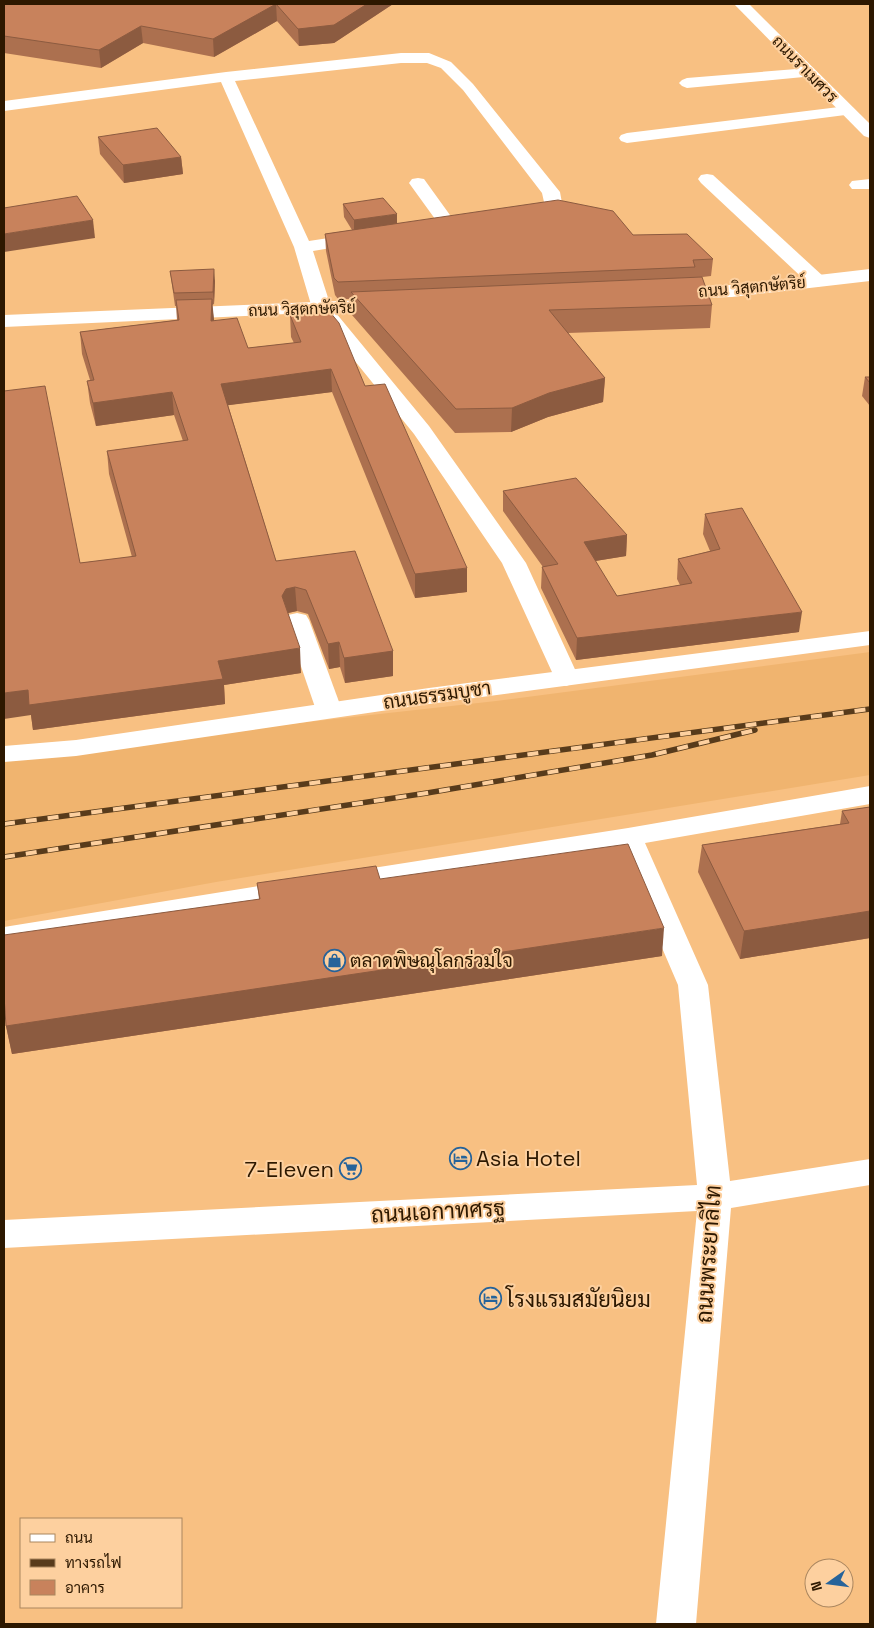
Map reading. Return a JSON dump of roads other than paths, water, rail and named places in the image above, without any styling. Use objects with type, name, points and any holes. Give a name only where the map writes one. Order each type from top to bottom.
[{"type":"street","name":"ถนนราเมศวร","points":[[741,4],[870,134]]},
{"type":"street","points":[[4,106],[226,77],[401,58],[429,58],[446,65],[468,87],[550,192],[553,203],[548,209],[506,218]]},
{"type":"street","points":[[687,83],[809,73]]},
{"type":"street","points":[[226,77],[303,247],[322,308],[422,430],[514,563],[566,678]]},
{"type":"street","points":[[627,138],[847,112]]},
{"type":"street","points":[[708,178],[817,281]]},
{"type":"street","points":[[418,183],[449,226]]},
{"type":"street","points":[[429,229],[468,223]]},
{"type":"street","points":[[303,247],[380,236]]},
{"type":"street","name":"ถนน วิสุตกษัตริย์","points":[[654,294],[732,291],[870,275]]},
{"type":"street","name":"ถนน วิสุตกษัตริย์","points":[[4,321],[410,304]]},
{"type":"street","points":[[297,620],[330,710]]},
{"type":"street","name":"ถนนธรรมบูชา","points":[[4,754],[76,748],[330,710],[870,638]]},
{"type":"street","points":[[4,937],[628,837],[870,795]]},
{"type":"street","name":"ถนนพระยาลิไท","points":[[628,837],[693,985],[715,1197],[676,1624]]},
{"type":"street","name":"ถนนเอกาทศรฐ","points":[[4,1234],[715,1197],[870,1172]]},
{"type":"railway","points":[[4,824],[870,709]]},
{"type":"railway","points":[[4,857],[427,793],[652,755],[755,730]]},
{"type":"place","name":"ตลาดพิษณุโลกร่วมใจ","points":[[334,960]]},
{"type":"place","name":"Asia Hotel","points":[[460,1158]]},
{"type":"place","name":"7-Eleven","points":[[350,1169]]},
{"type":"place","name":"โรงแรมสมัยนิยม","points":[[490,1299]]}]
